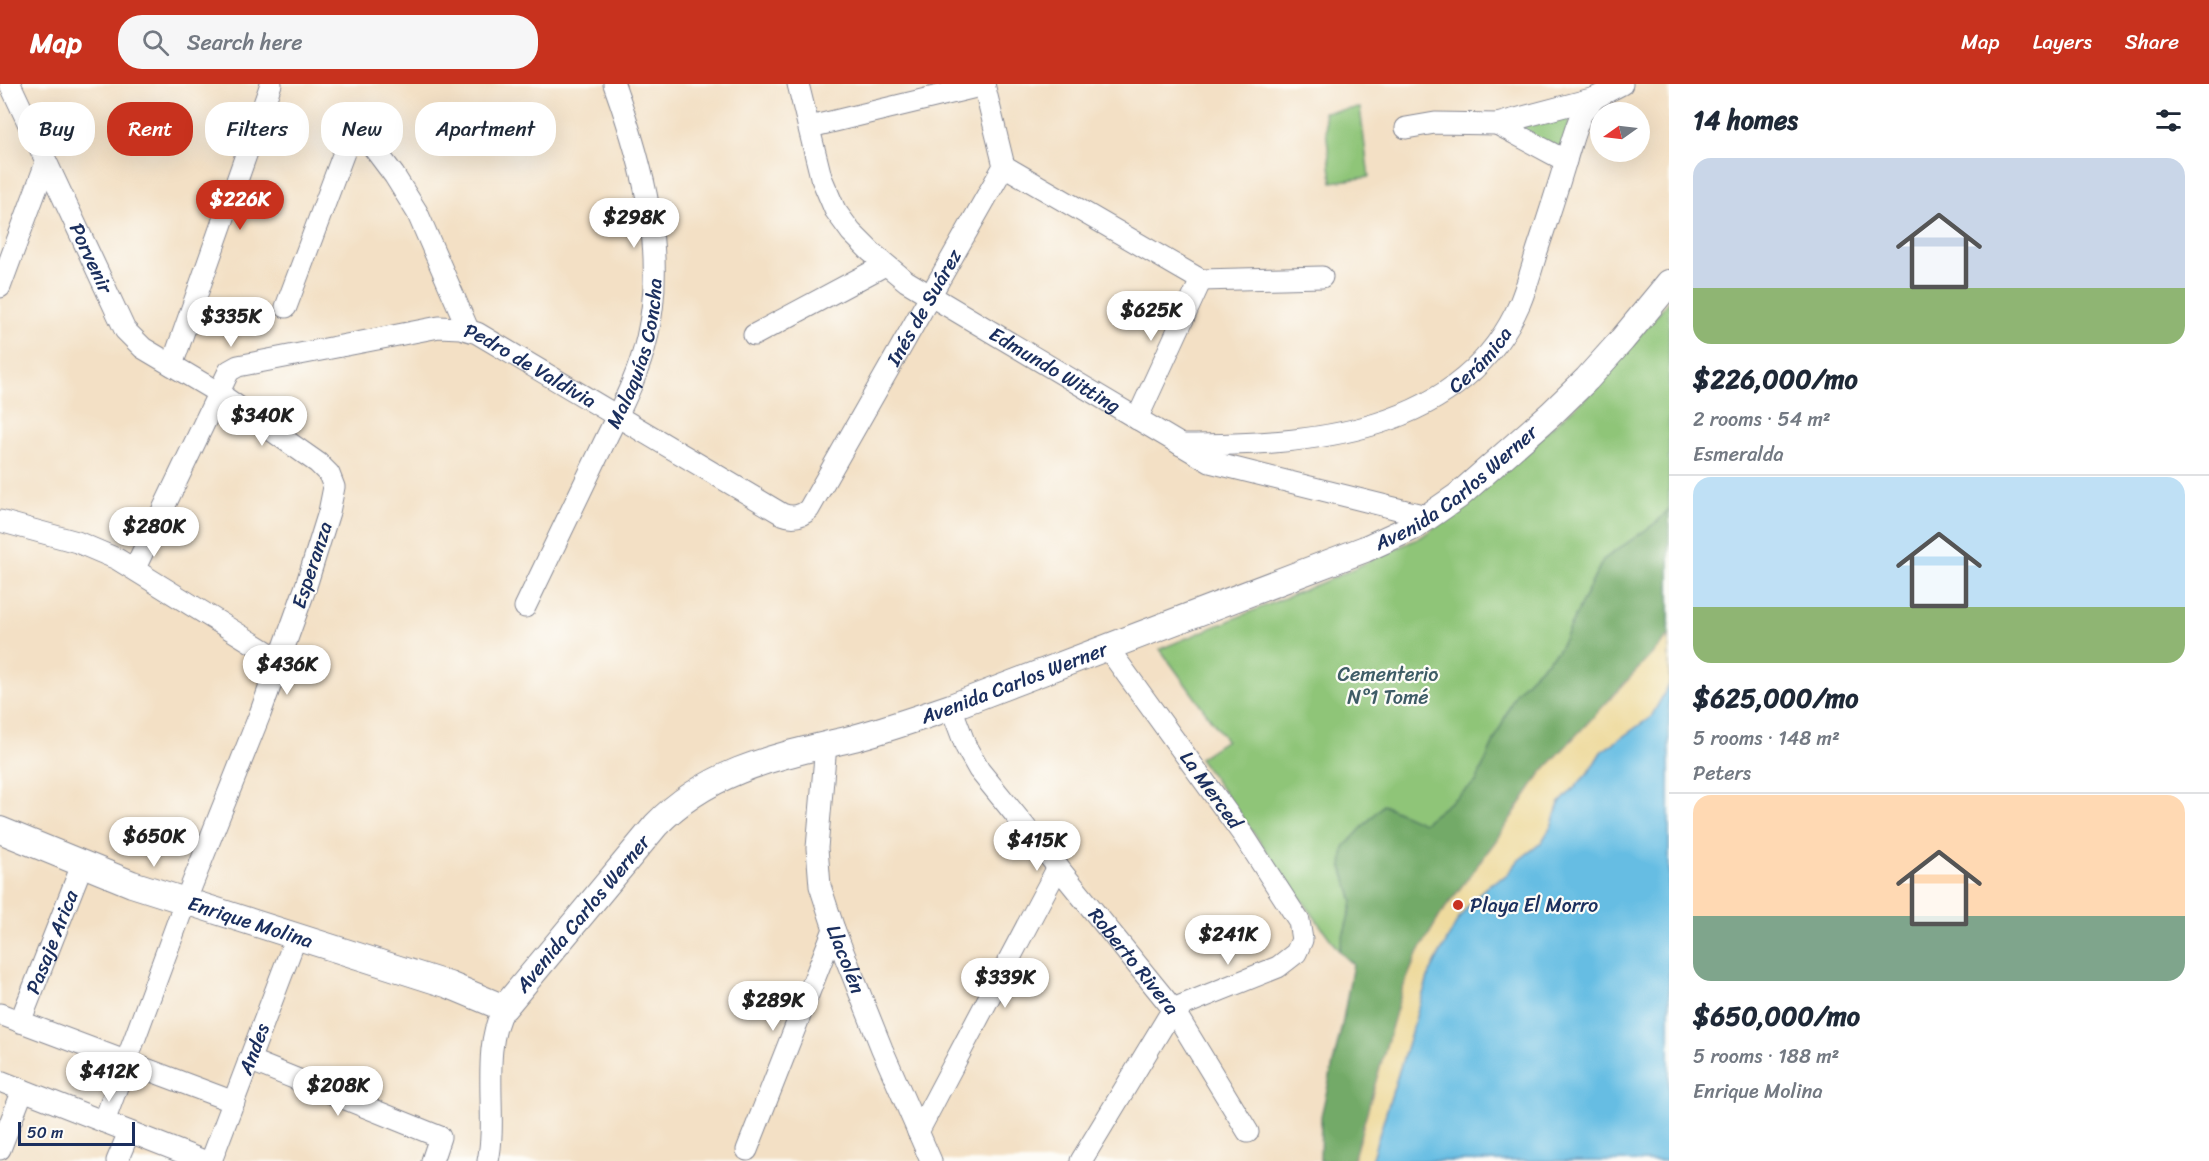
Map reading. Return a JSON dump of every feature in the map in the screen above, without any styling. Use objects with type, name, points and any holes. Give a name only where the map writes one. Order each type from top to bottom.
[{"type":"main road","name":"Avenida Carlos Werner","points":[[504,1008],[646,836],[675,806],[703,786],[737,770],[888,728],[951,707],[1395,536],[1430,517],[1569,397],[1616,347],[1669,283]]},
{"type":"main road","name":"Enrique Molina","points":[[0,830],[82,864],[185,902],[448,984],[504,1008]]},
{"type":"street","points":[[172,365],[271,84]]},
{"type":"street","name":"Malaquías Concha","points":[[525,607],[618,414],[648,336],[654,268],[651,223],[637,153],[614,84]]},
{"type":"street","name":"Edmundo Witting","points":[[798,84],[821,177],[835,210],[851,232],[885,265],[930,295],[1202,458],[1221,466],[1430,517]]},
{"type":"street","points":[[810,127],[984,84],[1004,166],[1201,280],[1322,277]]},
{"type":"street","name":"Cerámica","points":[[1181,445],[1276,442],[1350,432],[1401,416],[1455,385],[1486,356],[1512,320],[1527,283],[1582,113],[1594,99],[1622,84]]},
{"type":"street","name":"Porvenir","points":[[8,92],[46,163],[121,324],[143,348],[217,392]]},
{"type":"street","points":[[1406,128],[1443,123],[1497,124],[1594,99]]},
{"type":"street","name":"Pedro de Valdivia","points":[[286,307],[355,123],[394,175],[417,212],[468,330],[618,414],[782,514],[797,516]]},
{"type":"street","points":[[1497,124],[1566,161]]},
{"type":"street","points":[[0,287],[46,163]]},
{"type":"street","name":"Inés de Suárez","points":[[797,516],[809,509],[1004,166]]},
{"type":"street","points":[[754,335],[885,265]]},
{"type":"street","points":[[1137,419],[1201,280]]},
{"type":"street","points":[[135,568],[226,374],[238,366],[428,329],[451,327],[468,330]]},
{"type":"street","name":"Esperanza","points":[[104,1122],[185,902],[280,660],[333,496],[333,481],[325,468],[217,392]]},
{"type":"street","points":[[0,521],[77,542],[135,568],[280,660]]},
{"type":"street","name":"La Merced","points":[[1107,647],[1225,809],[1299,921],[1302,940],[1291,959],[1278,967],[1173,1009]]},
{"type":"street","name":"Roberto Rivera","points":[[951,707],[961,736],[975,764],[1173,1009],[1248,1132]]},
{"type":"street","name":"Llacolén","points":[[826,745],[817,860],[820,886],[834,929],[931,1161]]},
{"type":"street","name":"Pasaje Arica","points":[[20,1022],[82,864]]},
{"type":"street","points":[[918,1132],[1058,867]]},
{"type":"street","points":[[747,1150],[834,929]]},
{"type":"street","name":"Andes","points":[[211,1161],[296,937]]},
{"type":"street","name":"Avenida Carlos Werner","points":[[488,1161],[491,1140],[493,1043],[497,1022],[504,1008]]},
{"type":"street","points":[[1081,1161],[1173,1009]]},
{"type":"street","points":[[0,1014],[234,1102]]},
{"type":"street","points":[[249,1060],[440,1137],[432,1161]]},
{"type":"street","points":[[0,1081],[204,1161]]},
{"type":"street","points":[[0,1149],[23,1090]]},
{"type":"street","points":[[117,1161],[129,1131]]},
{"type":"street","points":[[0,1158],[7,1161]]},
{"type":"green space","points":[[1360,108],[1369,177],[1332,182],[1324,112]]},
{"type":"green space","points":[[1573,109],[1562,153],[1514,129]]},
{"type":"green space","name":"Cementerio N°1 Tomé","points":[[1669,300],[1669,509],[1657,522],[1603,560],[1559,649],[1516,693],[1476,782],[1423,823],[1342,867],[1353,901],[1339,951],[1199,758],[1226,740],[1160,649],[1333,578],[1421,537],[1450,516],[1593,391]]},
{"type":"green space","points":[[1669,509],[1669,636],[1541,773],[1495,842],[1441,914],[1417,955],[1402,991],[1353,1161],[1320,1161],[1321,1116],[1342,1025],[1353,964],[1339,951],[1353,901],[1342,867],[1344,847],[1383,805],[1423,823],[1476,782],[1516,692],[1559,649],[1603,560],[1657,522]]},
{"type":"sand","name":"Playa El Morro","points":[[1669,636],[1669,685],[1651,717],[1601,752],[1589,772],[1559,804],[1551,827],[1541,843],[1519,860],[1506,876],[1490,884],[1475,897],[1440,953],[1429,975],[1371,1161],[1353,1161],[1402,991],[1417,955],[1441,914],[1495,842],[1541,773]]},
{"type":"water","points":[[1669,685],[1669,1161],[1371,1161],[1429,975],[1458,920],[1475,897],[1490,884],[1506,876],[1519,860],[1541,843],[1551,827],[1559,804],[1589,772],[1601,752],[1651,717]]},
{"type":"place","name":"Playa El Morro","points":[[1458,905]]}]
